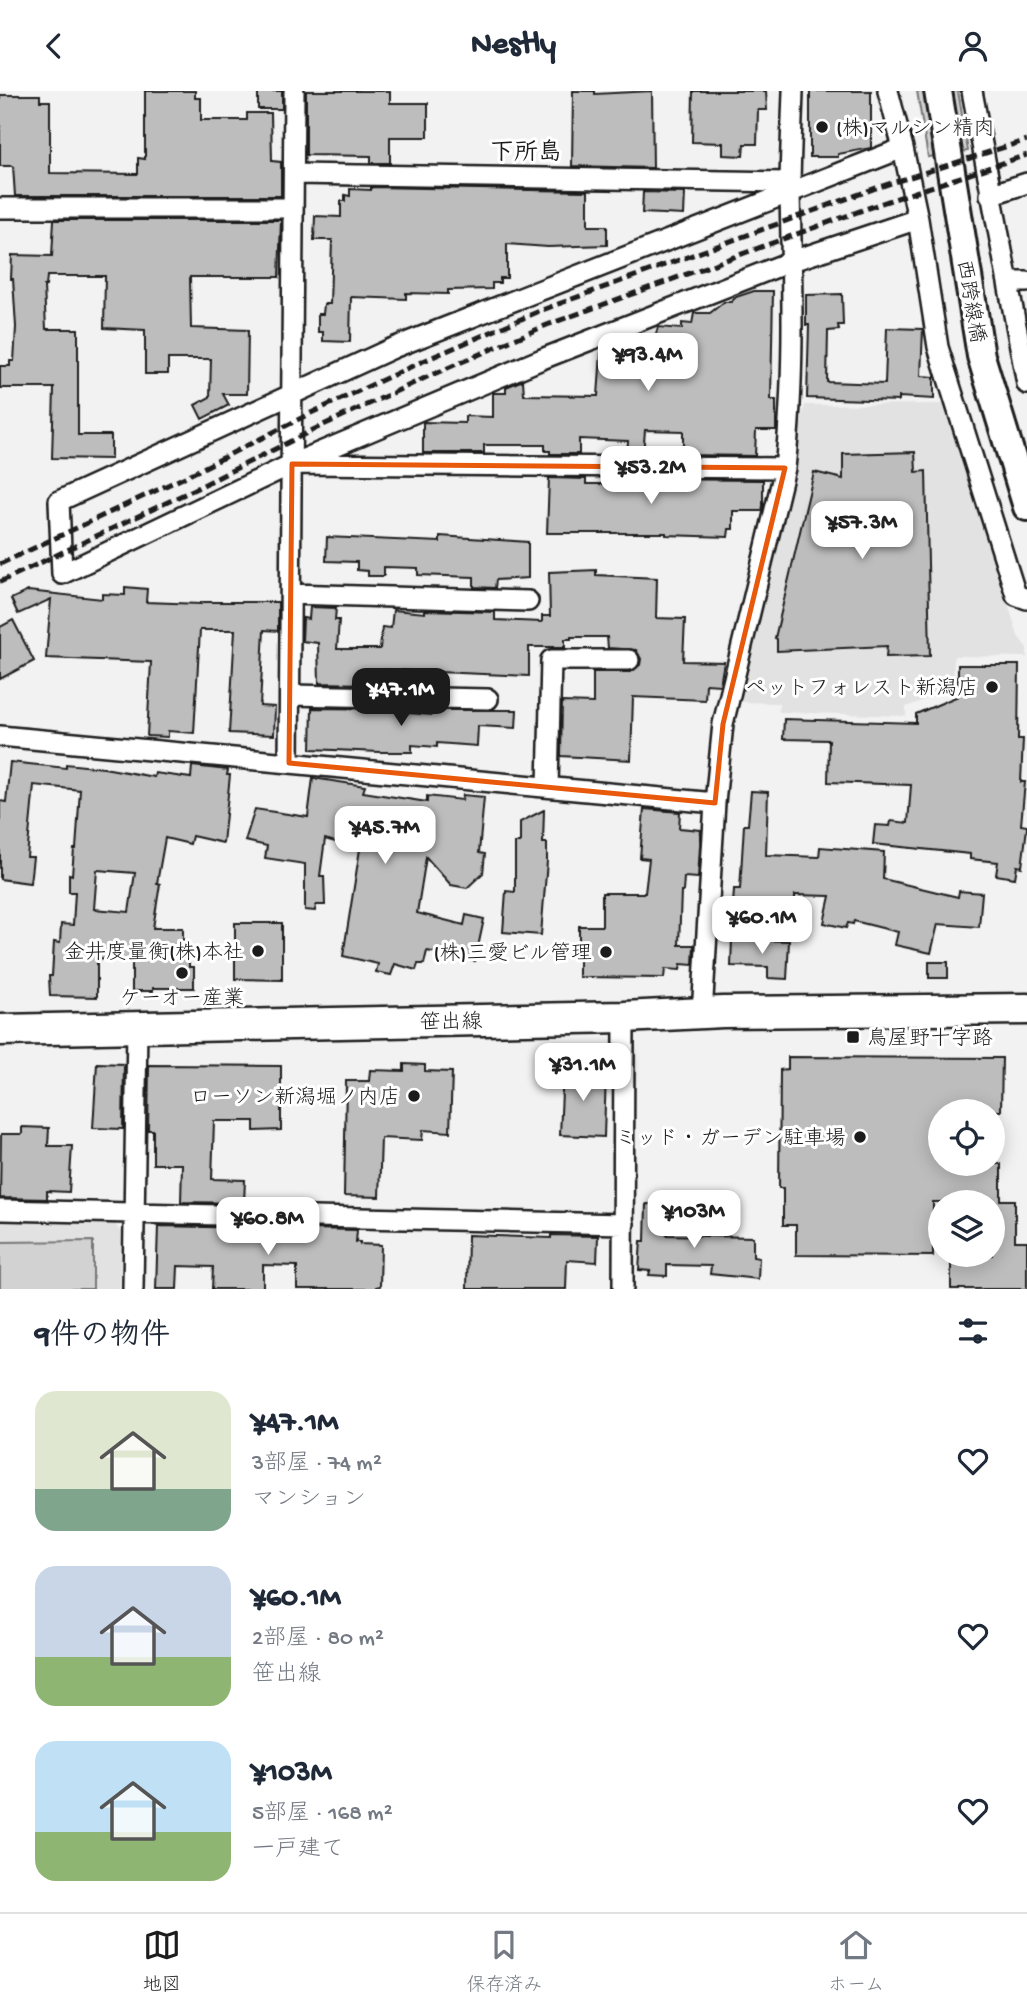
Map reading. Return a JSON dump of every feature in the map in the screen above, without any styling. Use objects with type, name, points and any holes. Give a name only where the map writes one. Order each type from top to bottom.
[{"type":"main road","name":"西跨線橋","points":[[938,91],[981,356],[1027,507]]},
{"type":"main road","name":"笹出線","points":[[0,1030],[624,1017],[723,1012],[1027,1009]]},
{"type":"street","points":[[289,763],[295,91]]},
{"type":"street","points":[[702,1014],[715,803],[723,724],[785,468],[790,425],[790,187],[793,91]]},
{"type":"street","points":[[888,91],[918,219],[939,347],[1016,595],[1027,600]]},
{"type":"street","points":[[972,91],[990,195],[1017,282],[1027,384]]},
{"type":"street","points":[[903,148],[790,187],[393,348],[59,501],[62,574],[292,464],[542,359],[792,261],[918,219]]},
{"type":"street","points":[[294,174],[790,187]]},
{"type":"street","points":[[990,195],[1027,183]]},
{"type":"street","points":[[0,208],[293,208]]},
{"type":"street","points":[[292,464],[785,468]]},
{"type":"street","points":[[290,594],[528,601]]},
{"type":"street","points":[[548,787],[551,660],[629,660]]},
{"type":"street","points":[[290,695],[488,699]]},
{"type":"street","points":[[0,736],[715,803]]},
{"type":"street","points":[[624,1017],[624,1289]]},
{"type":"street","points":[[133,1289],[137,1027]]},
{"type":"street","points":[[0,1210],[624,1224]]},
{"type":"highlighted area","points":[[292,464],[785,468],[723,724],[715,803],[289,763]]},
{"type":"shaded area","points":[[917,91],[958,91],[968,151],[928,157]]},
{"type":"shaded area","points":[[948,404],[1018,636],[1027,648],[1027,657],[954,656],[953,689],[906,707],[906,716],[779,712],[779,703],[739,702],[805,405]]},
{"type":"shaded area","points":[[0,1220],[114,1222],[121,1233],[120,1289],[0,1289]]},
{"type":"shaded area","points":[[93,1241],[93,1289],[0,1289],[0,1242]]},
{"type":"building","points":[[145,91],[195,91],[195,98],[201,98],[201,120],[247,120],[247,113],[271,113],[272,161],[281,162],[281,196],[15,196],[13,166],[0,166],[0,95],[40,95],[40,101],[50,101],[50,173],[138,174],[138,158],[145,159]]},
{"type":"building","points":[[258,91],[282,91],[282,109],[258,109]]},
{"type":"building","points":[[306,91],[390,91],[390,103],[428,103],[428,137],[390,137],[390,163],[371,163],[371,156],[306,155]]},
{"type":"building","points":[[573,91],[595,91],[595,94],[652,91],[653,168],[572,166]]},
{"type":"building","points":[[693,91],[766,91],[767,110],[758,110],[757,144],[744,144],[743,156],[723,155],[723,143],[692,142]]},
{"type":"building","points":[[810,91],[871,91],[871,148],[838,154],[838,157],[810,157]]},
{"type":"building","points":[[371,187],[588,191],[588,226],[607,226],[607,245],[548,247],[507,244],[507,278],[500,278],[500,283],[492,283],[492,289],[448,290],[448,294],[406,293],[406,299],[351,297],[350,342],[323,341],[323,332],[318,332],[318,314],[323,314],[324,304],[330,304],[332,240],[314,240],[315,216],[341,217],[341,201],[345,201],[345,195],[350,196],[350,189],[371,190]]},
{"type":"building","points":[[643,192],[685,193],[684,215],[642,213]]},
{"type":"building","points":[[54,220],[281,220],[279,277],[190,277],[191,328],[248,330],[247,394],[223,394],[229,405],[202,419],[195,405],[210,397],[211,359],[168,359],[168,374],[145,374],[145,330],[104,328],[105,276],[47,276],[44,286],[46,329],[78,329],[78,435],[111,435],[111,459],[52,458],[54,388],[0,388],[0,366],[10,366],[10,361],[14,361],[16,327],[11,279],[12,255],[52,256]]},
{"type":"building","points":[[754,291],[773,291],[771,400],[776,400],[776,430],[756,430],[755,456],[683,455],[683,431],[645,430],[643,455],[627,454],[628,441],[579,439],[579,454],[550,454],[550,451],[545,451],[545,445],[484,445],[484,453],[423,453],[423,422],[465,423],[465,416],[493,417],[493,393],[506,393],[506,387],[523,380],[524,395],[598,396],[601,353],[634,336],[655,337],[658,327],[682,329],[682,323],[692,324],[694,313],[710,313],[724,302],[731,302],[736,297]]},
{"type":"building","points":[[842,294],[843,325],[838,325],[839,330],[828,331],[827,382],[885,384],[887,328],[923,329],[921,376],[934,377],[934,399],[899,397],[899,401],[807,398],[809,325],[806,325],[806,295]]},
{"type":"building","points":[[915,452],[916,472],[926,471],[930,656],[886,657],[887,646],[777,651],[775,638],[814,472],[843,479],[843,454]]},
{"type":"building","points":[[549,478],[586,479],[586,484],[625,484],[626,479],[763,480],[763,506],[762,511],[733,511],[733,529],[729,529],[728,537],[666,533],[547,533]]},
{"type":"building","points":[[440,536],[528,542],[528,578],[496,580],[495,588],[474,587],[474,577],[418,575],[418,568],[384,567],[384,576],[368,576],[368,571],[357,570],[357,562],[326,561],[327,537],[440,542]]},
{"type":"building","points":[[596,570],[596,575],[657,578],[656,618],[685,619],[683,661],[724,662],[720,685],[706,684],[705,700],[633,697],[631,760],[561,756],[562,702],[593,703],[593,672],[630,672],[640,665],[641,659],[636,650],[608,648],[607,637],[571,637],[565,639],[565,647],[529,647],[529,676],[368,669],[368,684],[319,683],[318,643],[302,641],[303,618],[309,619],[310,607],[336,608],[335,620],[339,620],[337,649],[380,649],[382,627],[391,628],[393,610],[425,613],[425,610],[495,612],[495,620],[542,622],[542,616],[550,616],[549,572]]},
{"type":"building","points":[[125,587],[147,589],[146,602],[278,602],[278,631],[264,630],[260,706],[275,707],[274,735],[229,733],[235,630],[200,630],[194,733],[168,731],[168,737],[147,736],[151,662],[46,658],[51,599],[18,614],[11,599],[28,591],[102,599],[102,594],[125,595]]},
{"type":"building","points":[[13,620],[34,661],[0,679],[0,627]]},
{"type":"building","points":[[958,665],[1019,665],[1018,739],[1023,739],[1021,782],[1025,782],[1021,825],[1027,828],[1022,867],[1017,866],[1015,878],[996,875],[998,862],[970,859],[970,854],[873,844],[875,825],[890,826],[891,821],[908,823],[911,785],[828,782],[829,740],[783,739],[784,719],[916,723],[916,714],[958,696]]},
{"type":"building","points":[[312,708],[398,709],[398,712],[432,715],[433,710],[517,710],[516,728],[478,726],[477,746],[437,743],[437,747],[412,745],[412,752],[380,752],[311,749]]},
{"type":"building","points":[[10,762],[66,768],[66,764],[154,777],[155,773],[191,778],[192,766],[228,770],[227,775],[230,775],[223,843],[192,836],[190,844],[165,838],[157,883],[160,884],[153,928],[183,928],[183,946],[189,946],[189,967],[194,967],[194,988],[132,991],[132,961],[97,959],[97,997],[50,996],[49,976],[52,976],[54,942],[60,943],[61,924],[73,925],[75,892],[69,892],[69,874],[72,875],[76,849],[80,790],[34,785],[27,857],[33,857],[30,883],[0,879],[0,801],[6,802]],"holes":[[[97,870],[135,873],[129,912],[94,909]]]},
{"type":"building","points":[[313,778],[365,786],[363,792],[427,802],[427,796],[462,800],[463,795],[484,797],[479,853],[485,854],[483,873],[467,888],[451,885],[426,857],[417,913],[464,925],[466,915],[484,919],[475,961],[427,951],[424,964],[418,964],[416,970],[395,964],[391,975],[376,972],[378,964],[343,956],[360,849],[325,839],[320,876],[324,876],[325,905],[316,905],[315,911],[305,910],[305,864],[265,858],[267,846],[245,841],[255,809],[308,817]]},
{"type":"building","points":[[751,791],[768,792],[766,855],[819,857],[820,847],[884,852],[883,879],[958,897],[959,891],[982,893],[979,927],[938,924],[931,953],[895,945],[898,932],[854,921],[853,924],[848,923],[846,928],[824,923],[830,896],[795,895],[795,904],[754,901],[754,905],[733,905],[734,889],[740,889],[744,825],[748,825]]},
{"type":"building","points":[[644,809],[680,812],[679,828],[701,830],[698,878],[684,877],[681,892],[679,945],[694,945],[693,965],[681,964],[680,970],[665,969],[664,978],[579,977],[579,926],[602,926],[602,893],[645,893],[649,859],[640,858]]},
{"type":"building","points":[[544,810],[543,843],[547,843],[547,861],[541,935],[503,932],[506,891],[515,892],[515,843],[520,843],[520,822]]},
{"type":"building","name":"金井度量衡(株)本社","points":[[235,923],[282,923],[282,980],[235,979]]},
{"type":"building","points":[[732,939],[789,941],[787,979],[768,978],[768,967],[731,966]]},
{"type":"building","points":[[929,962],[948,962],[948,978],[929,978]]},
{"type":"building","name":"ミッド・ガーデン駐車場","points":[[788,1057],[1002,1058],[1001,1099],[928,1099],[928,1176],[1001,1176],[1001,1190],[928,1190],[928,1256],[796,1255],[796,1225],[783,1225],[783,1188],[779,1188],[780,1070],[788,1069]]},
{"type":"building","points":[[97,1063],[124,1064],[123,1129],[93,1128]]},
{"type":"building","points":[[404,1064],[425,1065],[425,1071],[452,1072],[450,1132],[423,1130],[422,1140],[381,1138],[379,1197],[344,1196],[346,1081],[369,1081],[370,1070],[404,1071]]},
{"type":"building","points":[[149,1065],[281,1066],[281,1130],[254,1131],[254,1121],[214,1121],[212,1179],[245,1180],[244,1203],[181,1202],[182,1164],[153,1164],[153,1130],[148,1130]]},
{"type":"building","points":[[563,1070],[606,1071],[604,1137],[560,1135]]},
{"type":"building","points":[[22,1127],[49,1128],[48,1146],[72,1146],[69,1192],[47,1191],[47,1199],[0,1198],[1,1134],[22,1134]]},
{"type":"building","name":"ミッド・ガーデン駐車場","points":[[1005,1200],[1015,1200],[1015,1241],[1027,1241],[1027,1289],[951,1289],[951,1267],[1005,1267]]},
{"type":"building","points":[[646,1204],[668,1205],[667,1235],[753,1237],[753,1257],[759,1258],[758,1279],[710,1274],[711,1266],[667,1265],[667,1276],[649,1275],[650,1271],[639,1270],[641,1241],[645,1241]]},
{"type":"building","points":[[158,1226],[357,1230],[356,1242],[381,1245],[380,1286],[376,1289],[297,1289],[297,1266],[263,1265],[263,1289],[212,1289],[213,1267],[178,1266],[177,1289],[156,1289]]},
{"type":"building","points":[[468,1235],[551,1238],[551,1235],[598,1236],[597,1262],[567,1260],[566,1289],[467,1289]]},
{"type":"railway","points":[[0,564],[189,475],[311,413],[542,310],[876,188],[1027,140]]},
{"type":"railway","points":[[0,582],[317,428],[547,325],[882,203],[1027,155]]},
{"type":"place","name":"(株)マルシン精肉","points":[[822,127]]},
{"type":"place","name":"ペットフォレスト新潟店","points":[[992,687]]},
{"type":"place","name":"金井度量衡(株)本社","points":[[258,951]]},
{"type":"place","name":"(株)三愛ビル管理","points":[[606,952]]},
{"type":"place","name":"ケーオー産業","points":[[182,973]]},
{"type":"place","name":"鳥屋野十字路","points":[[853,1037]]},
{"type":"place","name":"ローソン新潟堀ノ内店","points":[[414,1096]]},
{"type":"place","name":"ミッド・ガーデン駐車場","points":[[860,1137]]},
{"type":"district","name":"下所島","points":[[526,151]]}]
